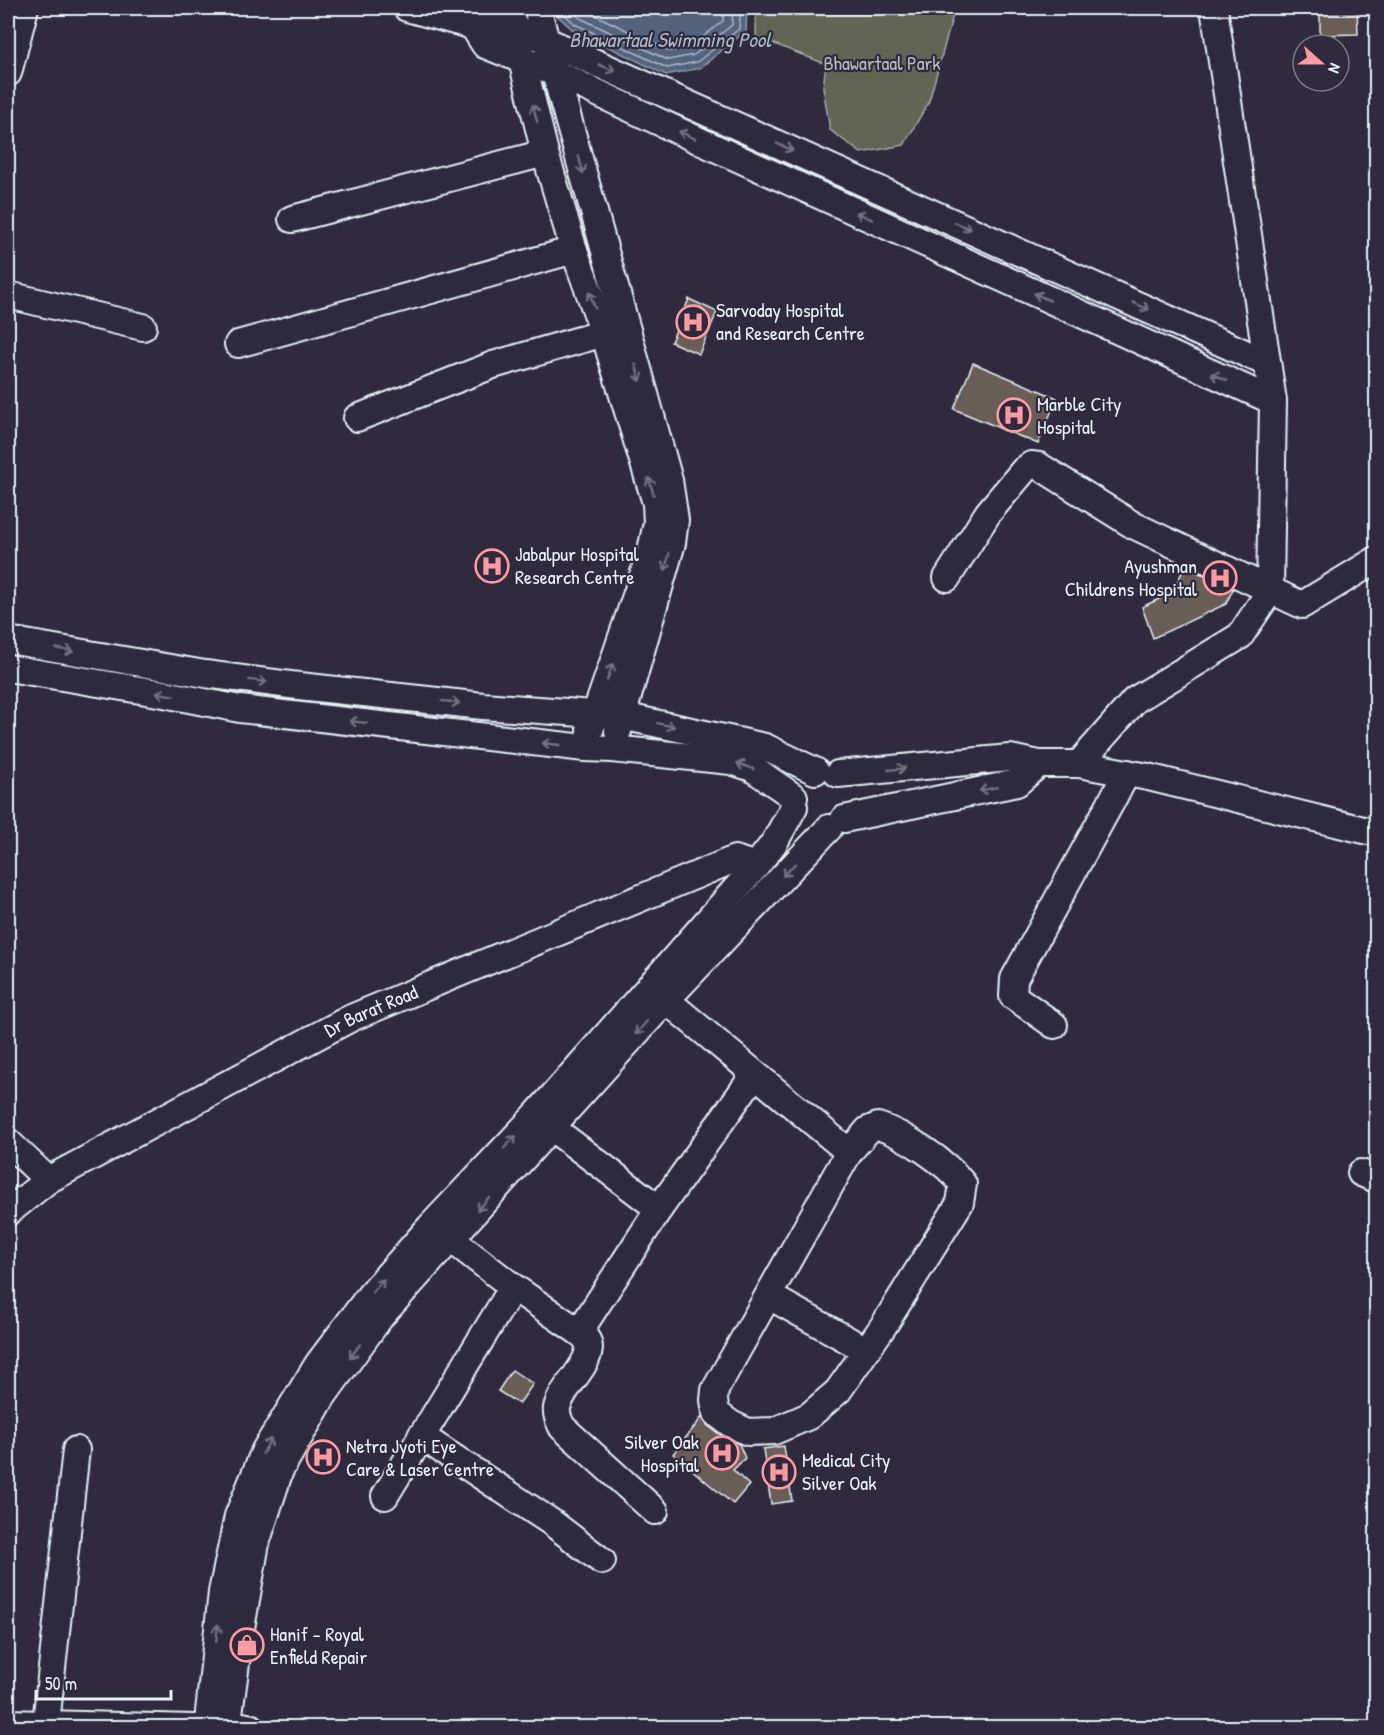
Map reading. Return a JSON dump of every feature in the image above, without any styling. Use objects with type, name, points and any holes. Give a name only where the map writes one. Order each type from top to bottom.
[{"type":"street","points":[[8,73],[25,8]]},
{"type":"street","points":[[407,8],[473,26],[511,18],[547,41],[1267,363]]},
{"type":"street","points":[[537,8],[669,480],[675,520],[672,543],[612,749]]},
{"type":"street","points":[[1079,764],[1135,700],[1240,636],[1270,591],[1273,401],[1215,8]]},
{"type":"street","points":[[511,18],[545,153],[574,250],[604,333],[656,503],[657,524],[650,555],[585,748]]},
{"type":"street","points":[[473,26],[485,45],[555,73],[1273,401]]},
{"type":"street","points":[[292,219],[545,153]]},
{"type":"street","points":[[238,344],[574,250]]},
{"type":"street","points":[[8,295],[143,327]]},
{"type":"street","points":[[357,418],[493,365],[604,333]]},
{"type":"street","points":[[947,578],[988,513],[1024,470],[1031,465],[1039,466],[1133,525],[1302,605],[1377,560]]},
{"type":"street","points":[[8,640],[205,674],[483,705],[622,716],[765,747],[845,780],[852,796],[852,804],[837,823],[666,1000],[374,1325],[323,1396],[280,1470],[256,1543],[222,1723]]},
{"type":"street","points":[[8,668],[240,709],[585,748],[731,761],[752,768],[794,802],[805,822],[821,829],[837,823],[1017,783],[1039,764]]},
{"type":"street","points":[[222,1723],[222,1592],[238,1516],[264,1450],[318,1364],[370,1295],[430,1227],[536,1115],[756,866],[774,843],[794,802],[796,788],[801,780],[827,773],[1010,758],[1039,764],[1079,764],[1127,773],[1374,835]]},
{"type":"street","points":[[1054,1025],[1013,996],[1014,979],[1127,773]]},
{"type":"street","name":"Dr Barat Road","points":[[8,1212],[48,1180],[351,1018],[735,859],[756,866]]},
{"type":"street","points":[[666,1000],[849,1152]]},
{"type":"street","points":[[579,1332],[659,1209],[754,1075]]},
{"type":"street","points":[[878,1126],[893,1131],[952,1170],[963,1184],[960,1203],[884,1325],[838,1391],[809,1416],[774,1431],[748,1432],[731,1424],[716,1413],[714,1400],[716,1390],[769,1296],[849,1152],[868,1130],[878,1126]]},
{"type":"street","points":[[552,1128],[659,1209]]},
{"type":"street","points":[[8,1142],[48,1180]]},
{"type":"street","points":[[451,1239],[587,1340],[589,1348],[557,1406],[556,1416],[561,1427],[655,1511]]},
{"type":"street","points":[[385,1496],[513,1287]]},
{"type":"street","points":[[769,1296],[866,1350]]},
{"type":"street","points":[[422,1436],[551,1522],[602,1561]]},
{"type":"street","points":[[46,1723],[76,1450]]},
{"type":"street","points":[[8,1723],[222,1723]]},
{"type":"green space","name":"Bhawartaal Park","points":[[756,8],[955,8],[929,101],[904,145],[861,153],[830,130],[823,87],[826,64],[756,37]]},
{"type":"water","name":"Bhawartaal Swimming Pool","points":[[549,8],[747,8],[746,31],[700,68],[666,75],[572,29]]},
{"type":"building","points":[[1320,8],[1357,8],[1358,34],[1320,33]]},
{"type":"building","points":[[689,299],[717,312],[699,354],[671,342]]},
{"type":"building","points":[[973,363],[1057,398],[1038,444],[954,409]]},
{"type":"building","points":[[1185,566],[1233,589],[1226,604],[1153,638],[1142,607],[1172,593]]},
{"type":"building","points":[[512,1370],[533,1384],[519,1404],[498,1391]]},
{"type":"building","points":[[702,1417],[707,1425],[722,1436],[739,1444],[745,1458],[733,1470],[749,1485],[733,1504],[673,1454]]},
{"type":"building","points":[[784,1446],[792,1501],[771,1504],[763,1449]]},
{"type":"place","name":"Sarvoday Hospital and Research Centre","points":[[693,322]]},
{"type":"place","name":"Marble City Hospital","points":[[1014,415]]},
{"type":"place","name":"Jabalpur Hospital Research Centre","points":[[492,566]]},
{"type":"place","name":"Ayushman Childrens Hospital","points":[[1220,578]]},
{"type":"place","name":"Silver Oak Hospital","points":[[722,1453]]},
{"type":"place","name":"Netra Jyoti Eye Care & Laser Centre","points":[[323,1457]]},
{"type":"place","name":"Medical City Silver Oak","points":[[779,1472]]},
{"type":"place","name":"Hanif - Royal Enfield Repair","points":[[247,1645]]}]
